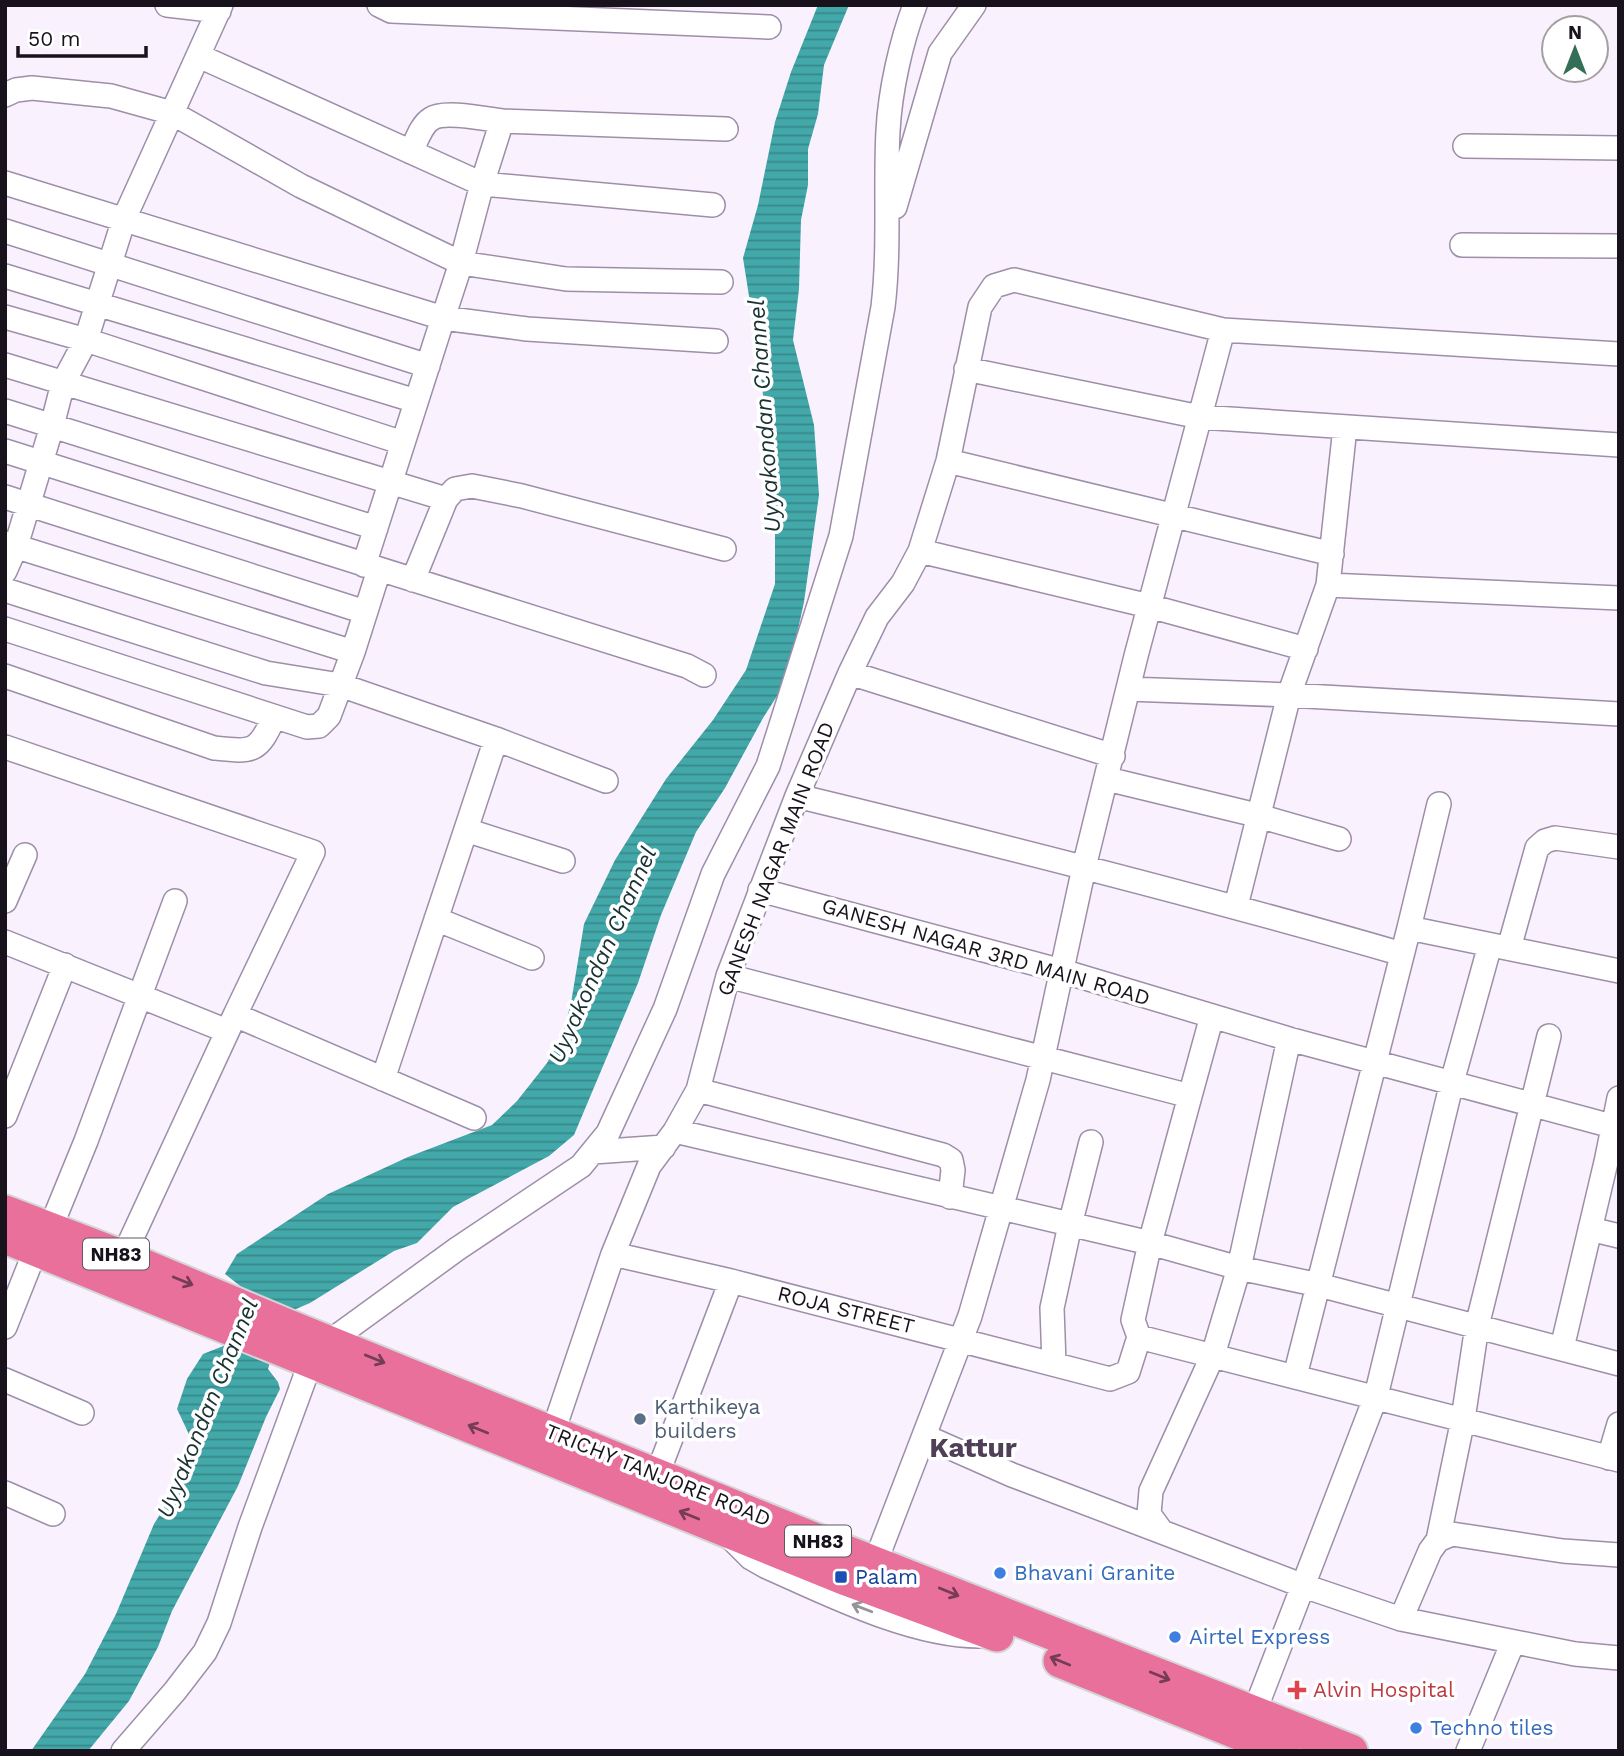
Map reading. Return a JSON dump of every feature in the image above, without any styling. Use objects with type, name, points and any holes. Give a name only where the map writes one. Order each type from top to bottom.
[{"type":"highway","name":"TRICHY TANJORE ROAD","points":[[5,1212],[43,1239],[303,1345],[722,1528],[841,1577],[1000,1636],[1272,1749]]},
{"type":"highway","name":"TRICHY TANJORE ROAD","points":[[5,1237],[43,1239],[123,1257],[223,1311]]},
{"type":"highway","name":"TRICHY TANJORE ROAD","points":[[303,1345],[554,1433],[1351,1751]]},
{"type":"street","points":[[5,571],[10,544],[28,504],[63,383],[86,340],[124,219],[220,8],[167,5]]},
{"type":"street","points":[[379,5],[391,11],[769,27]]},
{"type":"street","points":[[123,1751],[176,1691],[205,1652],[214,1633],[303,1345],[581,1166],[608,1133],[659,1022],[713,874],[768,766],[841,536],[883,307],[887,274],[888,128],[903,37],[915,5]]},
{"type":"street","points":[[886,237],[940,53],[974,5]]},
{"type":"street","points":[[199,56],[482,184],[713,205]]},
{"type":"street","points":[[5,95],[32,88],[111,96],[172,113],[301,186],[461,263],[566,279],[721,282]]},
{"type":"street","points":[[411,152],[424,125],[432,117],[447,115],[502,121],[726,129]]},
{"type":"street","points":[[5,629],[307,727],[319,726],[329,716],[365,612],[376,527],[461,263],[502,121]]},
{"type":"street","points":[[1465,146],[1619,148]]},
{"type":"street","points":[[5,183],[443,318],[527,330],[716,341]]},
{"type":"street","points":[[5,231],[428,366]]},
{"type":"street","points":[[1462,245],[1619,246]]},
{"type":"street","points":[[5,276],[416,401]]},
{"type":"street","name":"GANESH NAGAR MAIN ROAD","points":[[554,1433],[613,1254],[649,1166],[670,1139],[698,1090],[727,976],[797,796],[877,617],[903,583],[920,551],[948,461],[980,307],[994,286],[1014,281],[1223,330]]},
{"type":"street","points":[[5,317],[86,340],[403,443]]},
{"type":"street","points":[[876,1563],[961,1340],[1001,1209],[1043,1058],[1085,866],[1128,689],[1223,330],[1619,354]]},
{"type":"street","points":[[5,365],[446,499]]},
{"type":"street","points":[[966,369],[1200,417],[1619,445]]},
{"type":"street","points":[[5,411],[376,527]]},
{"type":"street","points":[[1236,906],[1289,695],[1328,585],[1345,427]]},
{"type":"street","points":[[5,451],[687,666],[704,676]]},
{"type":"street","points":[[948,461],[1332,554]]},
{"type":"street","points":[[413,580],[446,499],[455,489],[472,486],[522,496],[724,549]]},
{"type":"street","points":[[5,497],[365,612]]},
{"type":"street","points":[[10,544],[353,652]]},
{"type":"street","points":[[920,551],[1149,606],[1306,649]]},
{"type":"street","points":[[1328,585],[1619,598]]},
{"type":"street","points":[[5,590],[266,673],[340,685],[496,738],[606,780]]},
{"type":"street","points":[[850,673],[1112,756]]},
{"type":"street","points":[[5,676],[214,748],[252,748],[264,739],[274,717]]},
{"type":"street","points":[[1128,689],[1289,695],[1619,714]]},
{"type":"street","points":[[383,1079],[496,738]]},
{"type":"street","points":[[5,747],[313,852],[123,1257]]},
{"type":"street","points":[[1107,779],[1259,816],[1339,839]]},
{"type":"street","points":[[797,796],[1085,866],[1402,954]]},
{"type":"street","points":[[1295,1376],[1439,804]]},
{"type":"street","points":[[466,830],[564,860]]},
{"type":"street","points":[[1254,1713],[1301,1585],[1376,1396],[1452,1082],[1537,848],[1545,841],[1555,838],[1619,847]]},
{"type":"street","points":[[5,901],[24,855]]},
{"type":"street","name":"GANESH NAGAR 3RD MAIN ROAD","points":[[760,890],[1062,971],[1289,1040],[1616,1127]]},
{"type":"street","points":[[5,1327],[141,995],[175,901]]},
{"type":"street","points":[[436,919],[532,958]]},
{"type":"street","points":[[1409,928],[1619,971]]},
{"type":"street","points":[[5,942],[141,995],[231,1023],[383,1079],[474,1118]]},
{"type":"street","points":[[5,1116],[65,965]]},
{"type":"street","points":[[727,976],[1190,1096]]},
{"type":"street","points":[[1212,1016],[1150,1243],[1133,1320],[1139,1337],[1614,1459],[1619,1424]]},
{"type":"street","points":[[1401,1619],[1430,1551],[1438,1540],[1463,1419],[1477,1326],[1549,1035]]},
{"type":"street","points":[[1162,1532],[1149,1514],[1151,1490],[1213,1355],[1239,1268],[1289,1040]]},
{"type":"street","points":[[698,1090],[943,1155],[951,1160],[953,1170],[950,1197]]},
{"type":"street","points":[[1562,1348],[1616,1127],[1619,1098]]},
{"type":"street","points":[[593,1152],[670,1139],[950,1197],[1150,1243],[1619,1364]]},
{"type":"street","points":[[1054,1364],[1052,1308],[1090,1142]]},
{"type":"street","points":[[1590,1228],[1619,1236]]},
{"type":"street","name":"ROJA STREET","points":[[613,1254],[731,1281],[1110,1379],[1128,1372],[1139,1337]]},
{"type":"street","points":[[657,1475],[731,1281]]},
{"type":"street","points":[[5,1380],[82,1413]]},
{"type":"street","points":[[925,1436],[1012,1475],[1301,1585],[1401,1619],[1575,1654],[1619,1658]]},
{"type":"street","points":[[5,1493],[54,1514]]},
{"type":"street","points":[[1438,1540],[1452,1534],[1563,1551],[1619,1555]]},
{"type":"street","points":[[1468,1751],[1513,1642]]},
{"type":"water","name":"Uyyakondan Channel","points":[[818,5],[849,5],[824,65],[818,114],[808,149],[808,185],[801,220],[799,289],[793,340],[814,425],[819,495],[804,602],[794,648],[777,696],[725,788],[696,832],[661,915],[638,983],[574,1135],[549,1156],[453,1207],[417,1243],[394,1251],[283,1318],[268,1369],[280,1389],[238,1486],[172,1611],[158,1647],[129,1701],[88,1751],[31,1751],[85,1674],[116,1614],[154,1524],[174,1492],[195,1447],[177,1409],[187,1379],[203,1354],[231,1343],[244,1289],[225,1274],[237,1254],[328,1194],[408,1157],[492,1125],[517,1101],[547,1063],[562,1036],[571,1003],[584,924],[615,860],[666,779],[713,720],[746,670],[775,584],[775,513],[760,366],[743,258],[758,205],[775,122],[791,72]]},
{"type":"place","name":"Karthikeya builders","points":[[640,1419]]},
{"type":"place","name":"Bhavani Granite","points":[[1000,1573]]},
{"type":"place","name":"Palam","points":[[841,1577]]},
{"type":"place","name":"Airtel Express","points":[[1175,1637]]},
{"type":"place","name":"Alvin Hospital","points":[[1297,1690]]},
{"type":"place","name":"Techno tiles","points":[[1416,1728]]},
{"type":"district","name":"Kattur","points":[[973,1447]]}]
